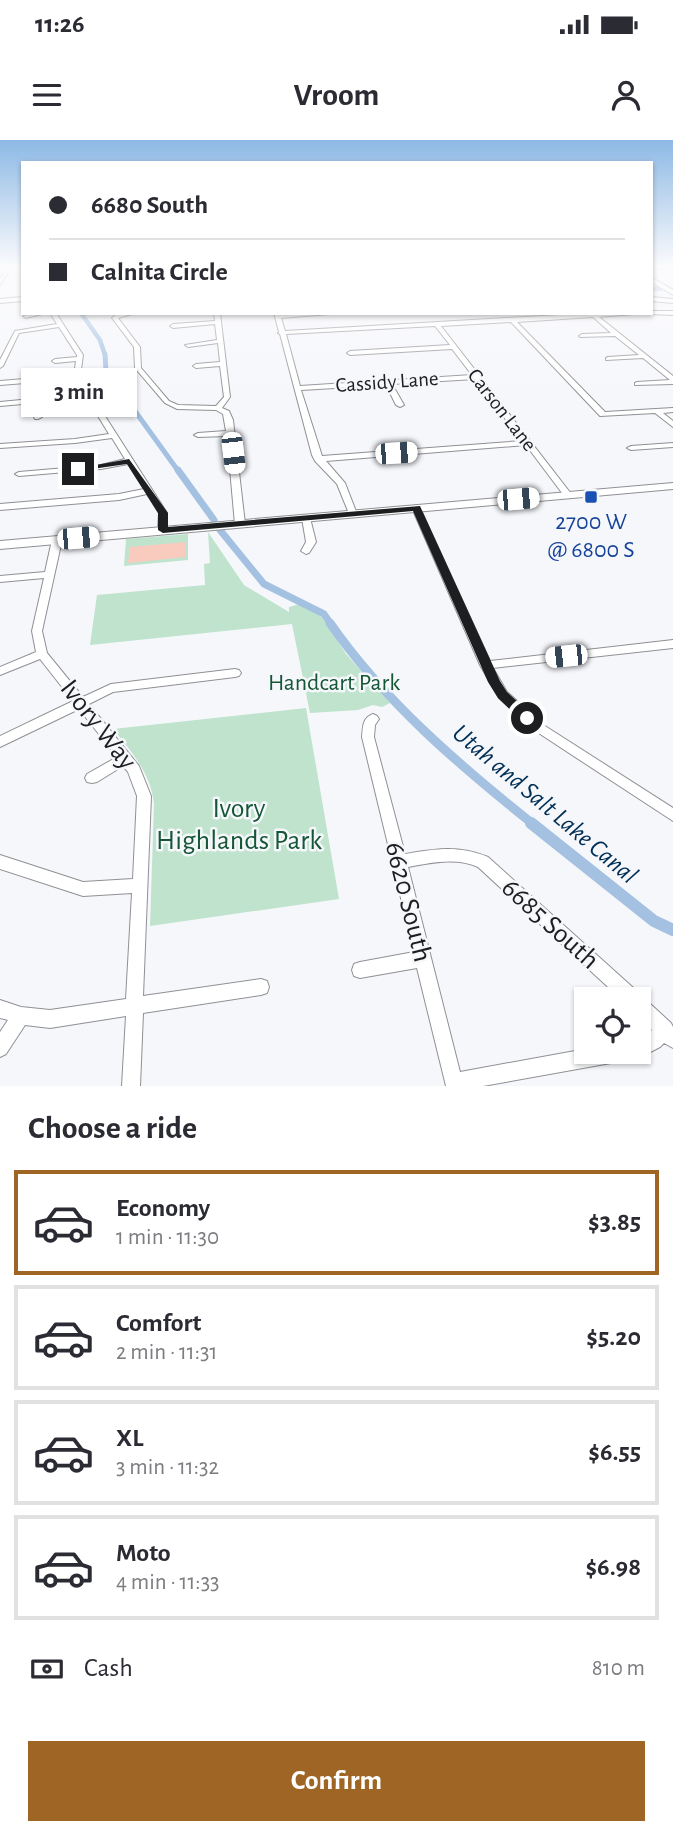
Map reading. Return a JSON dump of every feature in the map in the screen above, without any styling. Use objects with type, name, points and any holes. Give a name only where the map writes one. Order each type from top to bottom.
[{"type":"main road","points":[[0,545],[673,486]]},
{"type":"street","points":[[653,313],[673,313]]},
{"type":"street","points":[[26,316],[32,315]]},
{"type":"street","points":[[54,315],[80,359],[77,377],[163,513],[163,530]]},
{"type":"street","points":[[118,315],[115,318],[137,347],[138,368],[167,402],[177,407],[218,408],[228,416],[240,524]]},
{"type":"street","points":[[277,315],[318,459],[341,483],[353,514]]},
{"type":"street","points":[[542,315],[546,318]]},
{"type":"street","points":[[281,334],[581,315]]},
{"type":"street","points":[[594,315],[673,380]]},
{"type":"street","points":[[173,326],[217,317],[228,397],[218,408]]},
{"type":"street","points":[[512,320],[603,414],[673,410]]},
{"type":"street","points":[[0,366],[17,332],[61,325]]},
{"type":"street","name":"Carson Lane","points":[[437,325],[568,495]]},
{"type":"street","points":[[582,336],[617,334]]},
{"type":"street","points":[[188,345],[221,341]]},
{"type":"street","points":[[0,347],[9,346]]},
{"type":"street","points":[[351,353],[454,347]]},
{"type":"street","points":[[608,359],[644,356]]},
{"type":"street","points":[[55,361],[80,359]]},
{"type":"street","points":[[196,366],[223,364]]},
{"type":"street","points":[[0,383],[77,377]]},
{"type":"street","name":"Cassidy Lane","points":[[297,388],[476,377]]},
{"type":"street","points":[[637,384],[673,380]]},
{"type":"street","points":[[388,382],[400,405]]},
{"type":"street","points":[[0,404],[88,396]]},
{"type":"street","points":[[38,401],[35,411],[38,417]]},
{"type":"street","points":[[658,412],[673,425]]},
{"type":"street","points":[[198,435],[231,433]]},
{"type":"street","points":[[0,446],[112,436]]},
{"type":"street","points":[[318,459],[526,443]]},
{"type":"street","points":[[631,448],[673,445]]},
{"type":"street","points":[[19,474],[102,467],[129,461]]},
{"type":"street","points":[[0,507],[119,497],[148,491]]},
{"type":"street","points":[[416,508],[486,665],[503,695],[514,708],[673,815]]},
{"type":"street","points":[[306,518],[312,542],[306,551]]},
{"type":"street","points":[[0,671],[42,654],[37,631],[57,540]]},
{"type":"street","points":[[0,579],[50,574]]},
{"type":"street","points":[[486,665],[673,643]]},
{"type":"street","name":"Ivory Way","points":[[42,654],[138,777],[144,796],[131,1086]]},
{"type":"street","points":[[0,742],[121,686],[235,673]]},
{"type":"street","name":"6620 South","points":[[373,719],[369,724],[368,737],[454,1084]]},
{"type":"street","points":[[92,778],[125,759]]},
{"type":"street","name":"6685 South","points":[[398,862],[464,854],[483,862],[620,987]]},
{"type":"street","points":[[0,862],[83,889],[141,885]]},
{"type":"street","points":[[360,970],[422,959]]},
{"type":"street","points":[[0,1009],[21,1016],[50,1019],[261,986]]},
{"type":"street","points":[[0,1048],[21,1016]]},
{"type":"street","points":[[651,1017],[669,1034],[651,1043]]},
{"type":"street","points":[[454,1084],[574,1061]]},
{"type":"green space","name":"Handcart Park","points":[[208,532],[244,585],[289,612],[289,607],[300,604],[323,618],[346,654],[390,703],[382,707],[373,705],[358,710],[310,713],[292,624],[90,645],[97,595],[205,585],[204,564],[210,563]]},
{"type":"green space","points":[[188,534],[188,560],[124,566],[126,539]]},
{"type":"green space","name":"Ivory Highlands Park","points":[[306,708],[339,899],[150,926],[154,804],[152,793],[140,764],[113,729]]},
{"type":"building","points":[[186,542],[186,557],[128,563],[130,547]]},
{"type":"waterway","name":"Utah and Salt Lake Canal","points":[[82,315],[100,340],[105,355]]},
{"type":"waterway","name":"Utah and Salt Lake Canal","points":[[105,354],[106,371],[179,472]]},
{"type":"waterway","name":"Utah and Salt Lake Canal","points":[[178,470],[214,520]]},
{"type":"waterway","name":"Utah and Salt Lake Canal","points":[[220,530],[264,584],[324,614],[331,624]]},
{"type":"waterway","name":"Utah and Salt Lake Canal","points":[[330,623],[374,679],[424,731],[533,824]]},
{"type":"waterway","name":"Utah and Salt Lake Canal","points":[[531,823],[654,921],[673,930]]},
{"type":"place","name":"2700 W @ 6800 S","points":[[591,497]]},
{"type":"route","points":[[78,469],[129,461],[163,513],[163,530],[416,508],[494,682],[514,708],[527,718]]}]
